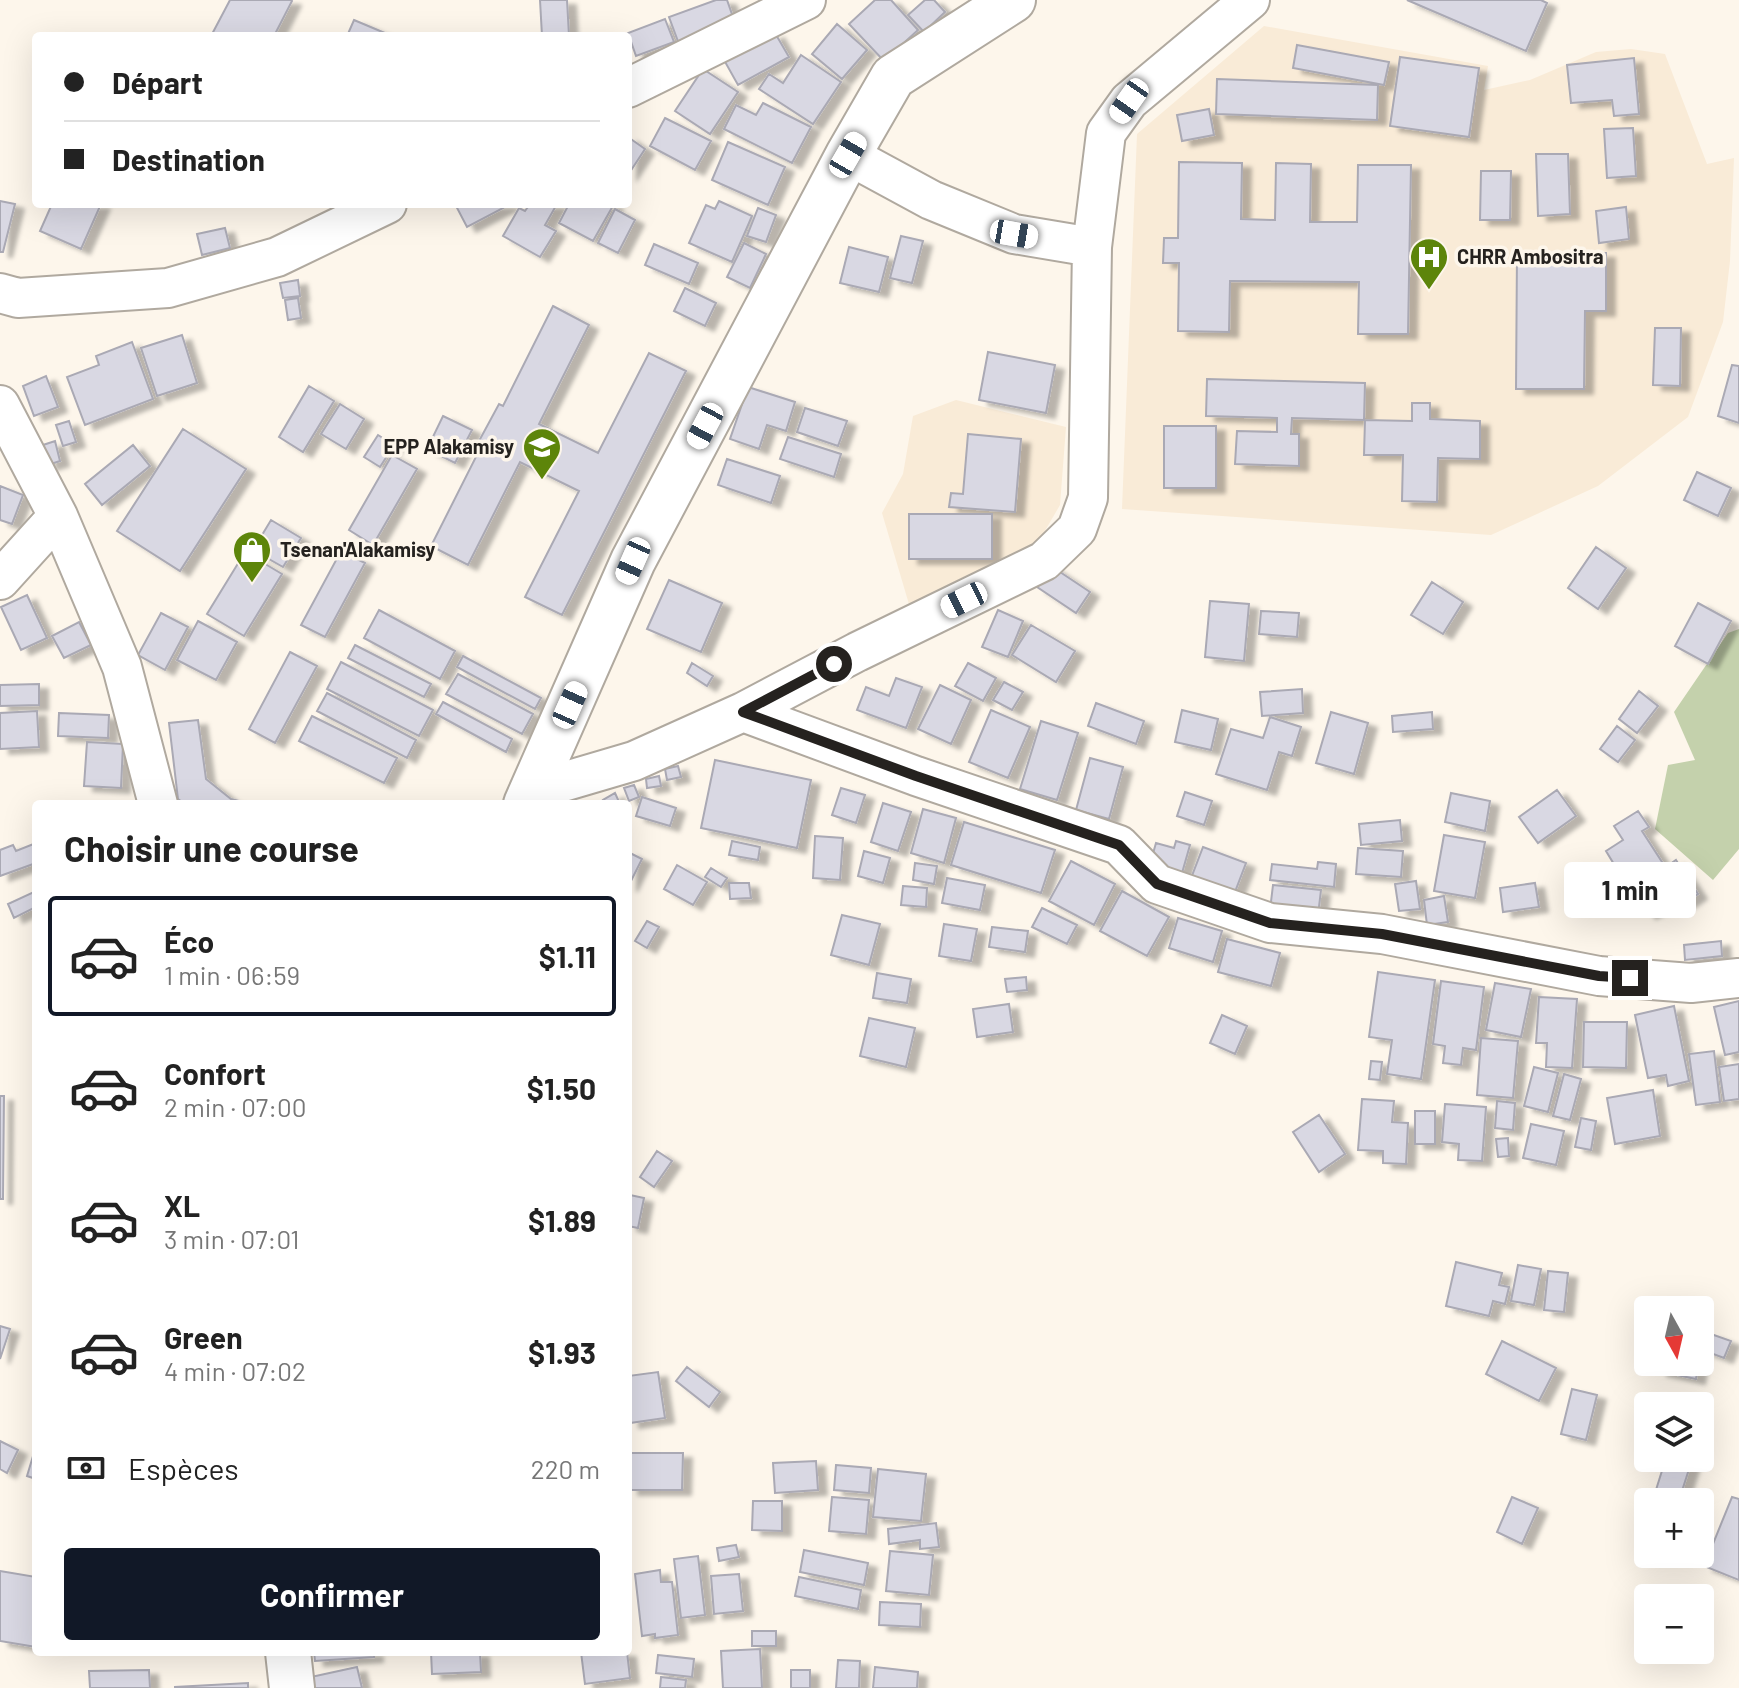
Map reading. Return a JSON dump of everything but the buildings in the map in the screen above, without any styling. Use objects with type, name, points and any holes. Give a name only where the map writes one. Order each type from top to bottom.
[{"type":"main road","points":[[529,797],[633,561],[848,155],[893,77],[1013,0]]},
{"type":"main road","points":[[288,1656],[292,1688]]},
{"type":"street","points":[[632,86],[806,0]]},
{"type":"street","points":[[529,797],[634,761],[743,712],[857,652],[1044,561],[1077,529],[1088,498],[1092,247],[1106,133],[1129,101],[1250,0]]},
{"type":"street","points":[[848,155],[931,200],[1014,234],[1092,247]]},
{"type":"street","points":[[0,293],[18,298],[168,288],[277,257],[379,208]]},
{"type":"street","points":[[0,405],[58,516],[122,667],[157,800]]},
{"type":"street","points":[[0,580],[58,516]]},
{"type":"street","points":[[743,712],[916,776],[1119,845],[1157,884],[1270,923],[1382,934],[1599,976],[1691,983],[1739,978]]},
{"type":"shaded area","name":"CHRR Ambositra","points":[[1264,26],[1488,66],[1484,90],[1530,80],[1596,52],[1631,49],[1665,54],[1707,164],[1734,158],[1730,261],[1723,322],[1688,417],[1598,486],[1491,535],[1122,509],[1137,134]]},
{"type":"shaded area","points":[[956,400],[1066,427],[1060,505],[1039,541],[911,611],[882,513],[903,474],[913,416]]},
{"type":"green space","points":[[1739,629],[1739,849],[1713,880],[1655,829],[1668,765],[1695,760],[1674,712],[1728,633]]},
{"type":"place","name":"CHRR Ambositra","points":[[1429,291]]},
{"type":"place","name":"EPP Alakamisy","points":[[542,481]]},
{"type":"place","name":"Tsenan'Alakamisy","points":[[252,584]]},
{"type":"route","points":[[834,664],[743,712],[916,776],[1119,845],[1157,884],[1270,923],[1382,934],[1599,976],[1630,978]]}]
